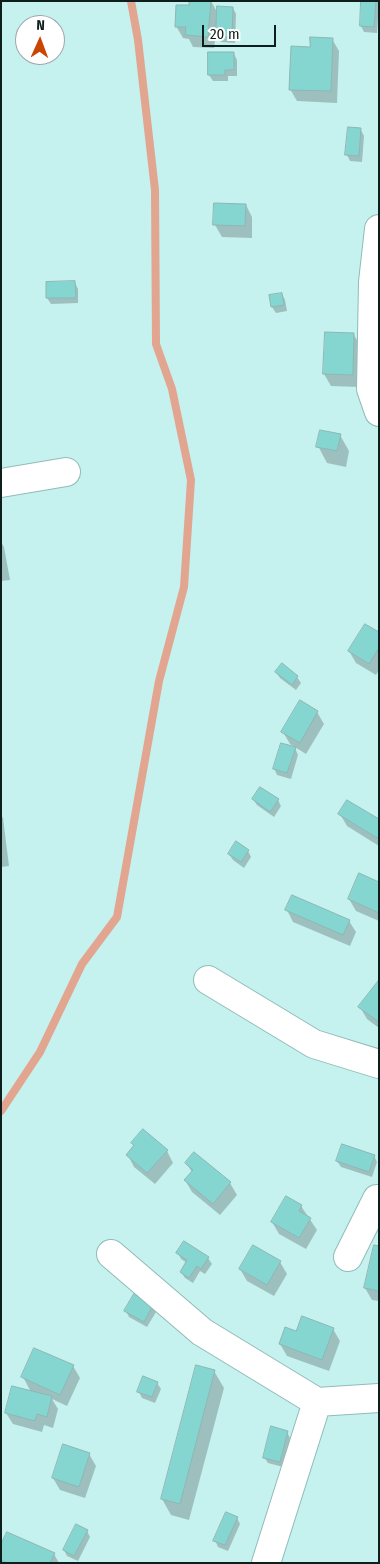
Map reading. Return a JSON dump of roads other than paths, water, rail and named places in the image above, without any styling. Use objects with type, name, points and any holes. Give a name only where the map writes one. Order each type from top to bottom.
[{"type":"street","points":[[379,229],[373,282],[371,389],[379,412]]},
{"type":"street","points":[[1,483],[66,472]]},
{"type":"street","points":[[208,980],[314,1044],[379,1064]]},
{"type":"street","points":[[348,1257],[377,1199],[379,1199]]},
{"type":"street","points":[[111,1254],[202,1332],[317,1402],[379,1398]]},
{"type":"street","points":[[266,1563],[317,1402]]},
{"type":"waterway","points":[[1,1111],[40,1052],[82,964],[117,917],[159,681],[184,587],[191,480],[172,389],[156,344],[155,190],[138,40],[131,1]]}]
